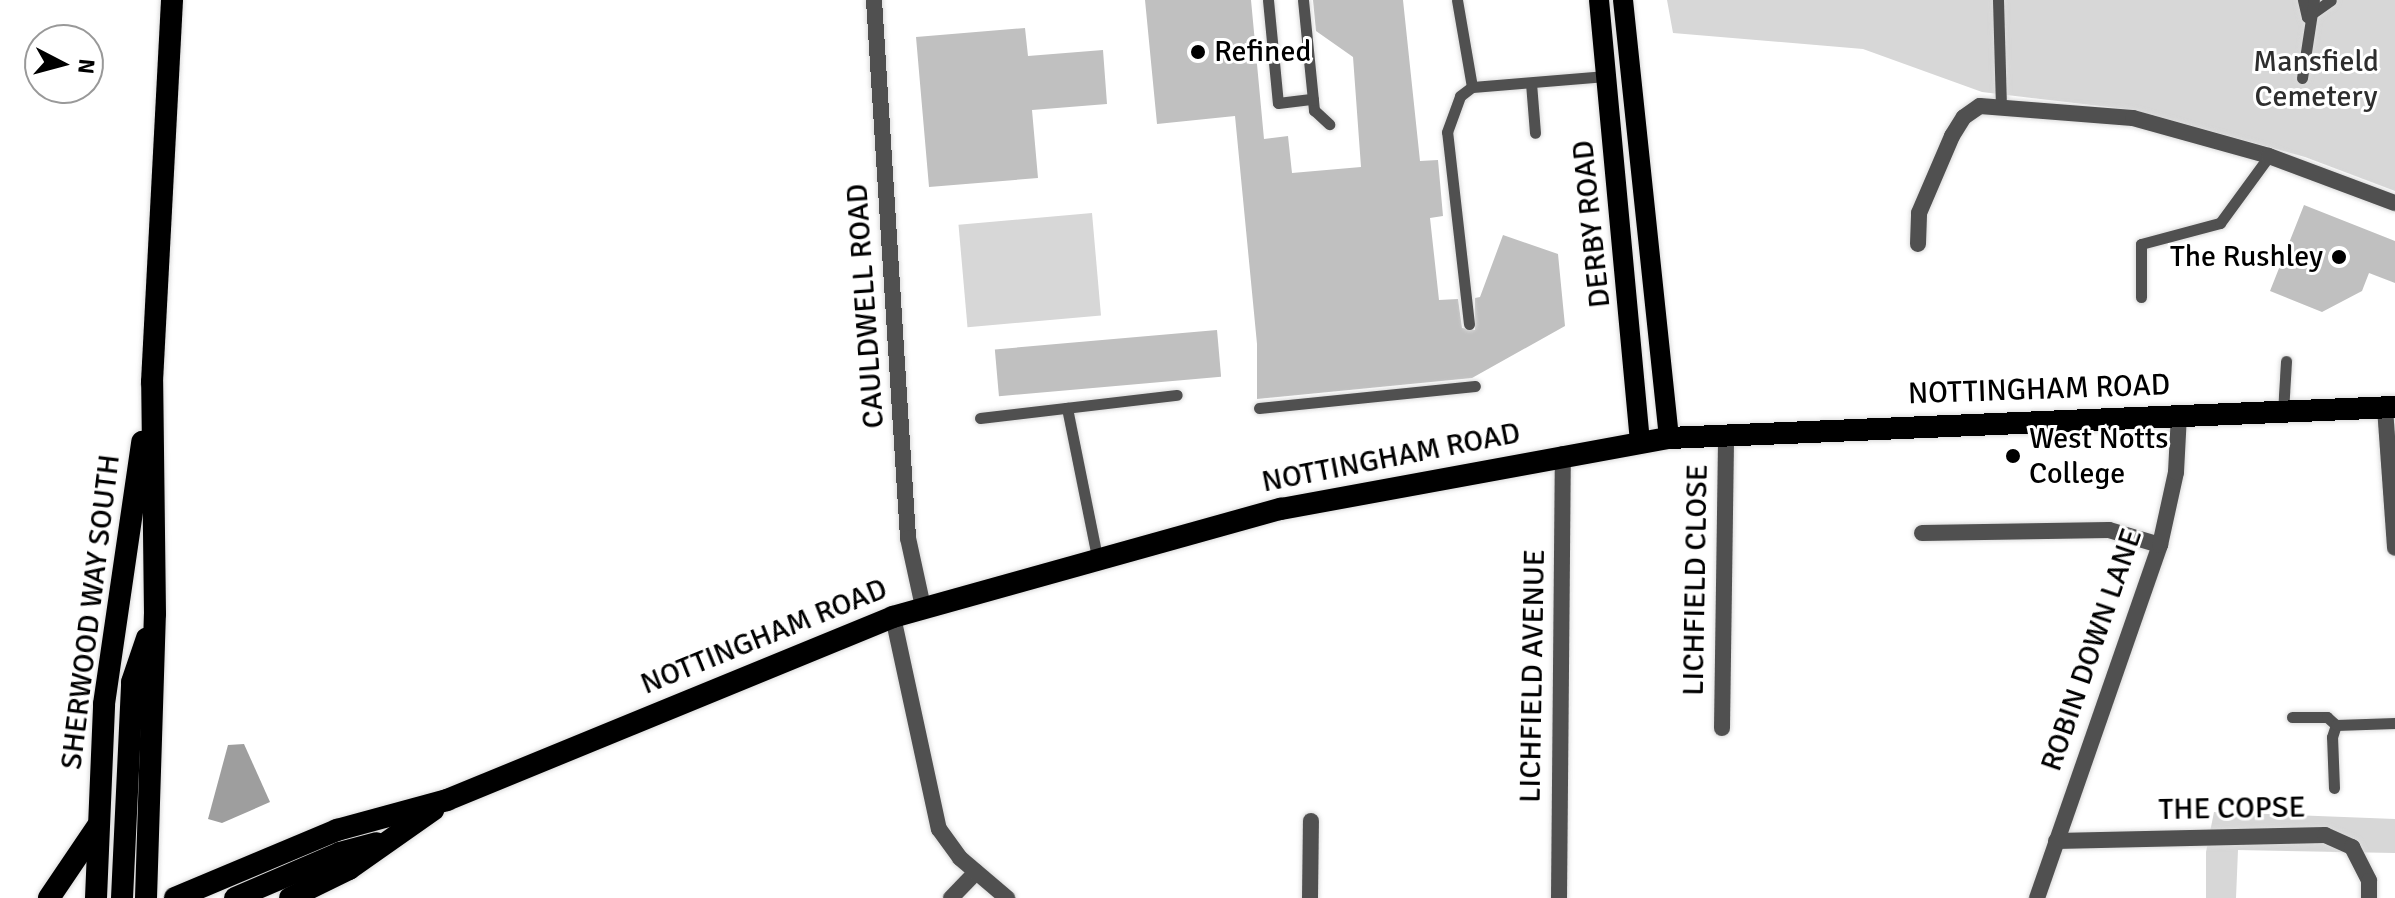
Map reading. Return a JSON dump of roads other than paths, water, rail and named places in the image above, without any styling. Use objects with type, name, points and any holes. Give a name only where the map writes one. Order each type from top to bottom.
[{"type":"highway","name":"SHERWOOD WAY SOUTH","points":[[146,898],[155,614],[152,382],[172,0]]},
{"type":"highway","name":"SHERWOOD WAY SOUTH","points":[[96,898],[108,669],[152,382]]},
{"type":"highway","name":"NOTTINGHAM ROAD","points":[[175,898],[337,830],[447,800],[893,617],[1097,557],[1281,509],[1563,454],[1669,438],[1726,433],[2390,407]]},
{"type":"highway","points":[[122,898],[132,682],[155,614]]},
{"type":"highway","name":"NOTTINGHAM ROAD","points":[[290,898],[349,869],[447,800]]},
{"type":"highway","points":[[49,898],[98,826]]},
{"type":"highway","points":[[235,898],[340,853],[386,841]]},
{"type":"main road","name":"DERBY ROAD","points":[[1599,0],[1640,441]]},
{"type":"main road","name":"DERBY ROAD","points":[[1623,0],[1669,438]]},
{"type":"street","name":"CAULDWELL ROAD","points":[[874,0],[908,538],[923,607]]},
{"type":"street","points":[[1918,244],[1919,213],[1958,126],[1980,106],[2133,118],[2269,156],[2395,203]]},
{"type":"street","points":[[2390,407],[2395,548]]},
{"type":"street","name":"ROBIN DOWN LANE","points":[[2037,898],[2160,545],[2176,472],[2179,415]]},
{"type":"street","name":"LICHFIELD CLOSE","points":[[1722,728],[1726,433]]},
{"type":"street","name":"LICHFIELD AVENUE","points":[[1559,898],[1563,454]]},
{"type":"street","points":[[1922,533],[2109,530],[2160,545]]},
{"type":"street","points":[[893,617],[933,812],[949,845],[1007,898]]},
{"type":"street","points":[[1310,898],[1311,821]]},
{"type":"street","name":"THE COPSE","points":[[2056,841],[2325,835],[2352,847],[2369,881],[2369,898]]},
{"type":"street","points":[[951,898],[976,872]]},
{"type":"lane","points":[[1268,0],[1278,103],[1313,99]]},
{"type":"lane","points":[[1303,0],[1314,110],[1329,124]]},
{"type":"lane","points":[[1457,0],[1472,87]]},
{"type":"lane","points":[[1998,0],[2001,106]]},
{"type":"lane","points":[[2302,78],[2310,46],[2303,0]]},
{"type":"lane","points":[[2307,17],[2314,0]]},
{"type":"lane","points":[[2307,17],[2331,0]]},
{"type":"lane","points":[[1469,324],[1447,132],[1460,96],[1472,87],[1607,76]]},
{"type":"lane","points":[[1531,83],[1535,133]]},
{"type":"lane","points":[[2141,297],[2141,244],[2220,223],[2269,156]]},
{"type":"lane","points":[[2283,412],[2286,361]]},
{"type":"lane","points":[[1259,408],[1475,386]]},
{"type":"lane","points":[[980,418],[1177,395]]},
{"type":"lane","points":[[1067,408],[1097,557]]},
{"type":"lane","points":[[2292,717],[2327,717],[2336,725],[2395,723]]},
{"type":"lane","points":[[2334,788],[2332,737],[2336,725]]},
{"type":"place","name":"Refined","points":[[1198,52]]},
{"type":"place","name":"The Rushley","points":[[2339,257]]},
{"type":"place","name":"West Notts College","points":[[2013,456]]},
{"type":"park label","name":"Mansfield Cemetery","points":[[2316,79]]}]
